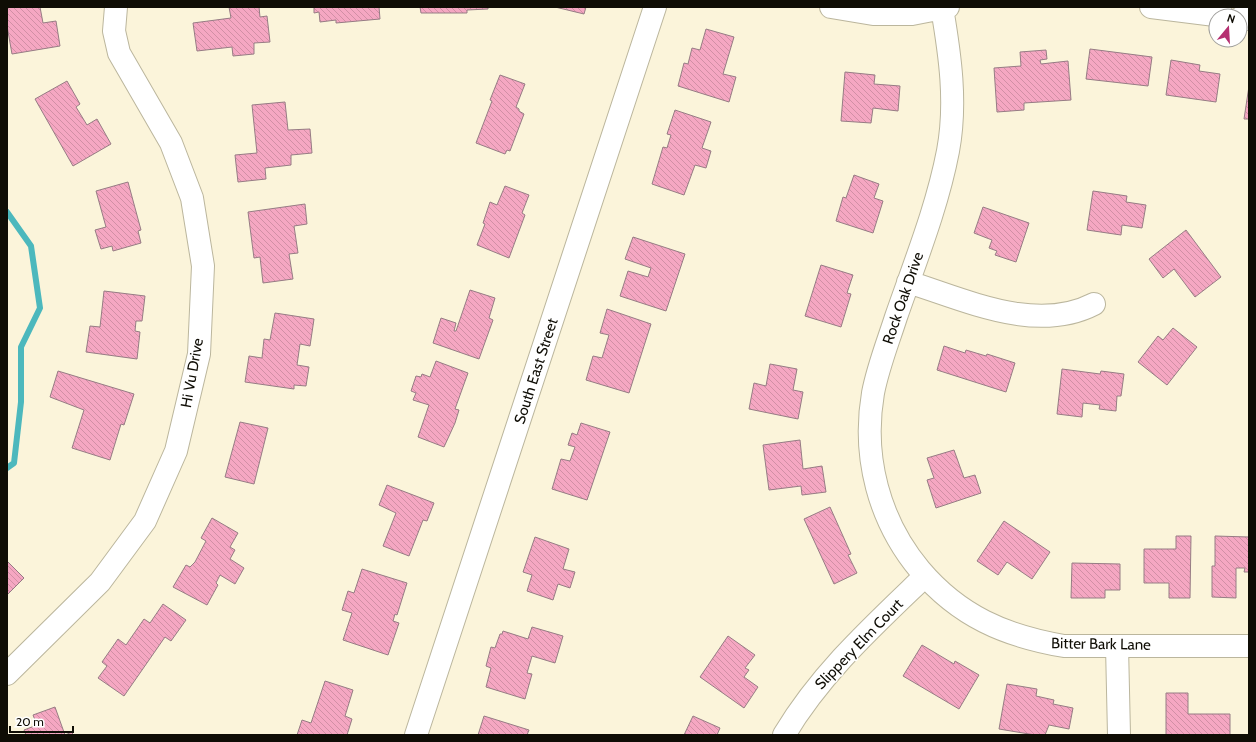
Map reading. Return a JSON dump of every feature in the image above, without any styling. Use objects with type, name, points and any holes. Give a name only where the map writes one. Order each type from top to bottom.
[{"type":"street","name":"Hi Vu Drive","points":[[7,674],[100,582],[145,521],[176,451],[199,354],[203,266],[192,198],[170,143],[119,53],[114,31],[116,7]]},
{"type":"street","name":"South East Street","points":[[416,735],[655,7]]},
{"type":"street","points":[[831,7],[873,14],[912,14],[945,7]]},
{"type":"street","name":"Rock Oak Drive","points":[[925,576],[906,552],[888,519],[875,484],[870,444],[870,414],[875,384],[936,198],[948,149],[952,100],[952,75],[945,7]]},
{"type":"street","points":[[1151,7],[1208,14]]},
{"type":"street","points":[[908,282],[1013,315],[1049,317],[1079,312],[1094,304]]},
{"type":"street","name":"Bitter Bark Lane","points":[[925,576],[947,597],[970,615],[997,629],[1035,641],[1064,646],[1249,646]]},
{"type":"street","name":"Slippery Elm Court","points":[[784,735],[800,708],[848,651],[925,576]]},
{"type":"street","points":[[1117,646],[1119,735]]},
{"type":"building","points":[[7,7],[40,7],[43,23],[56,21],[60,46],[12,54],[7,26]]},
{"type":"building","points":[[229,7],[259,7],[260,17],[267,16],[270,42],[254,43],[254,54],[233,56],[232,47],[197,51],[193,23],[231,18]]},
{"type":"building","points":[[314,7],[379,7],[380,19],[336,23],[336,20],[320,22],[319,12],[314,13]]},
{"type":"building","points":[[420,7],[488,7],[488,9],[467,10],[467,13],[421,13]]},
{"type":"building","points":[[555,7],[586,7],[584,14]]},
{"type":"building","points":[[706,29],[734,37],[723,74],[736,77],[729,102],[678,86],[684,63],[688,64],[692,48],[700,50]]},
{"type":"building","points":[[1090,49],[1152,57],[1148,86],[1086,79]]},
{"type":"building","points":[[1046,50],[1047,59],[1040,60],[1041,64],[1068,61],[1071,100],[1024,103],[1024,110],[997,112],[994,68],[1021,66],[1020,52]]},
{"type":"building","points":[[1171,60],[1200,65],[1199,71],[1220,74],[1216,102],[1166,95]]},
{"type":"building","points":[[845,72],[875,75],[874,84],[900,86],[898,111],[873,108],[871,123],[841,121]]},
{"type":"building","points":[[500,75],[525,84],[516,107],[524,114],[510,151],[507,150],[505,154],[476,143]]},
{"type":"building","points":[[67,81],[80,104],[76,107],[87,125],[97,119],[111,144],[73,166],[35,99]]},
{"type":"building","points":[[1249,86],[1249,119],[1244,119]]},
{"type":"building","points":[[285,102],[288,130],[310,129],[312,153],[291,155],[291,165],[265,168],[266,179],[238,182],[235,155],[257,153],[252,105]]},
{"type":"building","points":[[675,110],[711,122],[702,148],[711,151],[706,168],[695,165],[684,195],[652,184],[663,147],[667,148],[671,135],[667,134]]},
{"type":"building","points":[[854,175],[879,184],[874,198],[883,201],[873,233],[836,221],[843,197],[846,198]]},
{"type":"building","points":[[128,182],[141,230],[138,231],[141,243],[113,251],[112,246],[101,249],[95,230],[106,227],[96,191]]},
{"type":"building","points":[[505,186],[529,195],[522,213],[525,215],[509,258],[477,245],[485,224],[483,223],[490,202],[497,205]]},
{"type":"building","points":[[1093,191],[1127,196],[1126,202],[1146,205],[1142,228],[1122,225],[1121,235],[1087,230]]},
{"type":"building","points":[[305,204],[307,224],[294,226],[298,253],[289,254],[293,279],[263,283],[260,257],[254,258],[248,212]]},
{"type":"building","points":[[983,207],[1029,223],[1016,262],[995,255],[997,251],[989,248],[992,240],[974,233]]},
{"type":"building","points":[[1186,230],[1221,277],[1195,297],[1174,269],[1163,278],[1149,259]]},
{"type":"building","points":[[633,237],[685,254],[666,311],[620,296],[628,271],[648,277],[651,268],[625,259]]},
{"type":"building","points":[[821,265],[853,275],[847,293],[851,294],[841,327],[805,316]]},
{"type":"building","points":[[470,290],[495,298],[489,318],[493,320],[479,359],[433,343],[441,318],[456,323],[454,331],[456,331]]},
{"type":"building","points":[[104,291],[145,296],[142,321],[136,321],[135,331],[140,332],[137,359],[86,352],[90,326],[100,327]]},
{"type":"building","points":[[607,309],[651,324],[629,393],[586,380],[593,356],[602,358],[609,335],[600,333]]},
{"type":"building","points":[[275,313],[314,319],[310,346],[300,344],[297,365],[309,367],[306,386],[294,385],[294,389],[245,382],[249,356],[262,358],[264,339],[270,340]]},
{"type":"building","points":[[1173,328],[1197,347],[1167,385],[1138,362],[1158,336],[1163,340]]},
{"type":"building","points":[[944,346],[965,353],[966,350],[986,356],[987,354],[1015,363],[1006,392],[937,370]]},
{"type":"building","points":[[436,361],[468,373],[455,409],[459,410],[455,423],[444,447],[418,437],[429,405],[413,400],[416,393],[411,391],[416,376],[421,377],[422,374],[430,377]]},
{"type":"building","points":[[770,364],[797,369],[793,390],[803,392],[798,419],[749,409],[754,383],[766,386]]},
{"type":"building","points":[[1062,369],[1100,374],[1101,371],[1124,374],[1121,396],[1117,396],[1116,411],[1099,409],[1100,405],[1083,403],[1082,417],[1057,414]]},
{"type":"building","points":[[58,371],[134,394],[124,425],[121,424],[110,460],[72,448],[84,410],[50,397]]},
{"type":"building","points":[[240,422],[268,428],[254,484],[225,477]]},
{"type":"building","points":[[581,423],[610,432],[587,500],[552,489],[561,459],[570,461],[575,447],[568,445],[572,433],[577,435]]},
{"type":"building","points":[[800,440],[803,469],[822,466],[826,492],[802,495],[801,486],[769,490],[763,445]]},
{"type":"building","points":[[954,450],[964,478],[975,475],[981,493],[936,508],[927,480],[934,478],[927,458]]},
{"type":"building","points":[[387,485],[434,503],[427,521],[423,520],[409,556],[383,546],[396,513],[379,505]]},
{"type":"building","points":[[830,507],[851,554],[848,555],[857,573],[834,584],[804,519]]},
{"type":"building","points":[[212,518],[238,533],[230,547],[235,550],[230,559],[244,568],[235,584],[220,575],[216,583],[218,585],[207,605],[173,587],[186,565],[190,567],[195,562],[206,541],[201,538]]},
{"type":"building","points":[[1004,521],[1050,552],[1032,579],[1007,562],[998,575],[977,561]]},
{"type":"building","points":[[1176,536],[1191,536],[1190,598],[1169,598],[1169,583],[1144,583],[1144,549],[1176,549]]},
{"type":"building","points":[[1215,536],[1249,537],[1249,572],[1244,572],[1245,568],[1236,568],[1236,598],[1212,597],[1212,566],[1215,566]]},
{"type":"building","points":[[535,537],[569,549],[563,569],[575,572],[570,588],[558,584],[553,600],[527,591],[532,575],[523,572]]},
{"type":"building","points":[[7,561],[24,578],[7,595]]},
{"type":"building","points":[[1072,563],[1120,564],[1120,590],[1105,590],[1105,598],[1071,598]]},
{"type":"building","points":[[362,569],[407,583],[397,615],[395,614],[393,621],[399,623],[388,655],[343,640],[352,613],[342,610],[348,591],[354,593]]},
{"type":"building","points":[[163,604],[186,620],[171,641],[165,637],[124,696],[98,678],[107,666],[102,662],[118,639],[126,645],[144,619],[150,623]]},
{"type":"building","points":[[532,627],[563,636],[555,663],[532,656],[527,673],[532,674],[525,699],[486,687],[491,668],[486,666],[491,647],[495,648],[500,634],[502,634],[503,631],[528,639]]},
{"type":"building","points":[[728,636],[755,655],[745,668],[749,670],[744,677],[758,687],[744,708],[700,677]]},
{"type":"building","points":[[922,645],[954,664],[955,661],[979,675],[959,709],[903,676]]},
{"type":"building","points":[[325,681],[353,690],[345,716],[352,719],[347,735],[297,735],[302,720],[311,723]]},
{"type":"building","points":[[1007,684],[1037,689],[1036,696],[1054,700],[1053,704],[1073,708],[1069,729],[1049,725],[1045,735],[1035,735],[999,729]]},
{"type":"building","points":[[1166,693],[1188,693],[1188,714],[1230,714],[1230,735],[1166,735]]},
{"type":"building","points":[[55,707],[65,735],[26,735],[24,730],[37,725],[33,715]]},
{"type":"building","points":[[484,716],[529,730],[527,735],[478,735]]},
{"type":"building","points":[[693,716],[720,728],[717,735],[684,735]]},
{"type":"building","points":[[72,732],[73,735],[65,735]]},
{"type":"waterway","points":[[7,212],[31,246],[40,308],[21,347],[21,402],[14,463],[7,468]]}]
